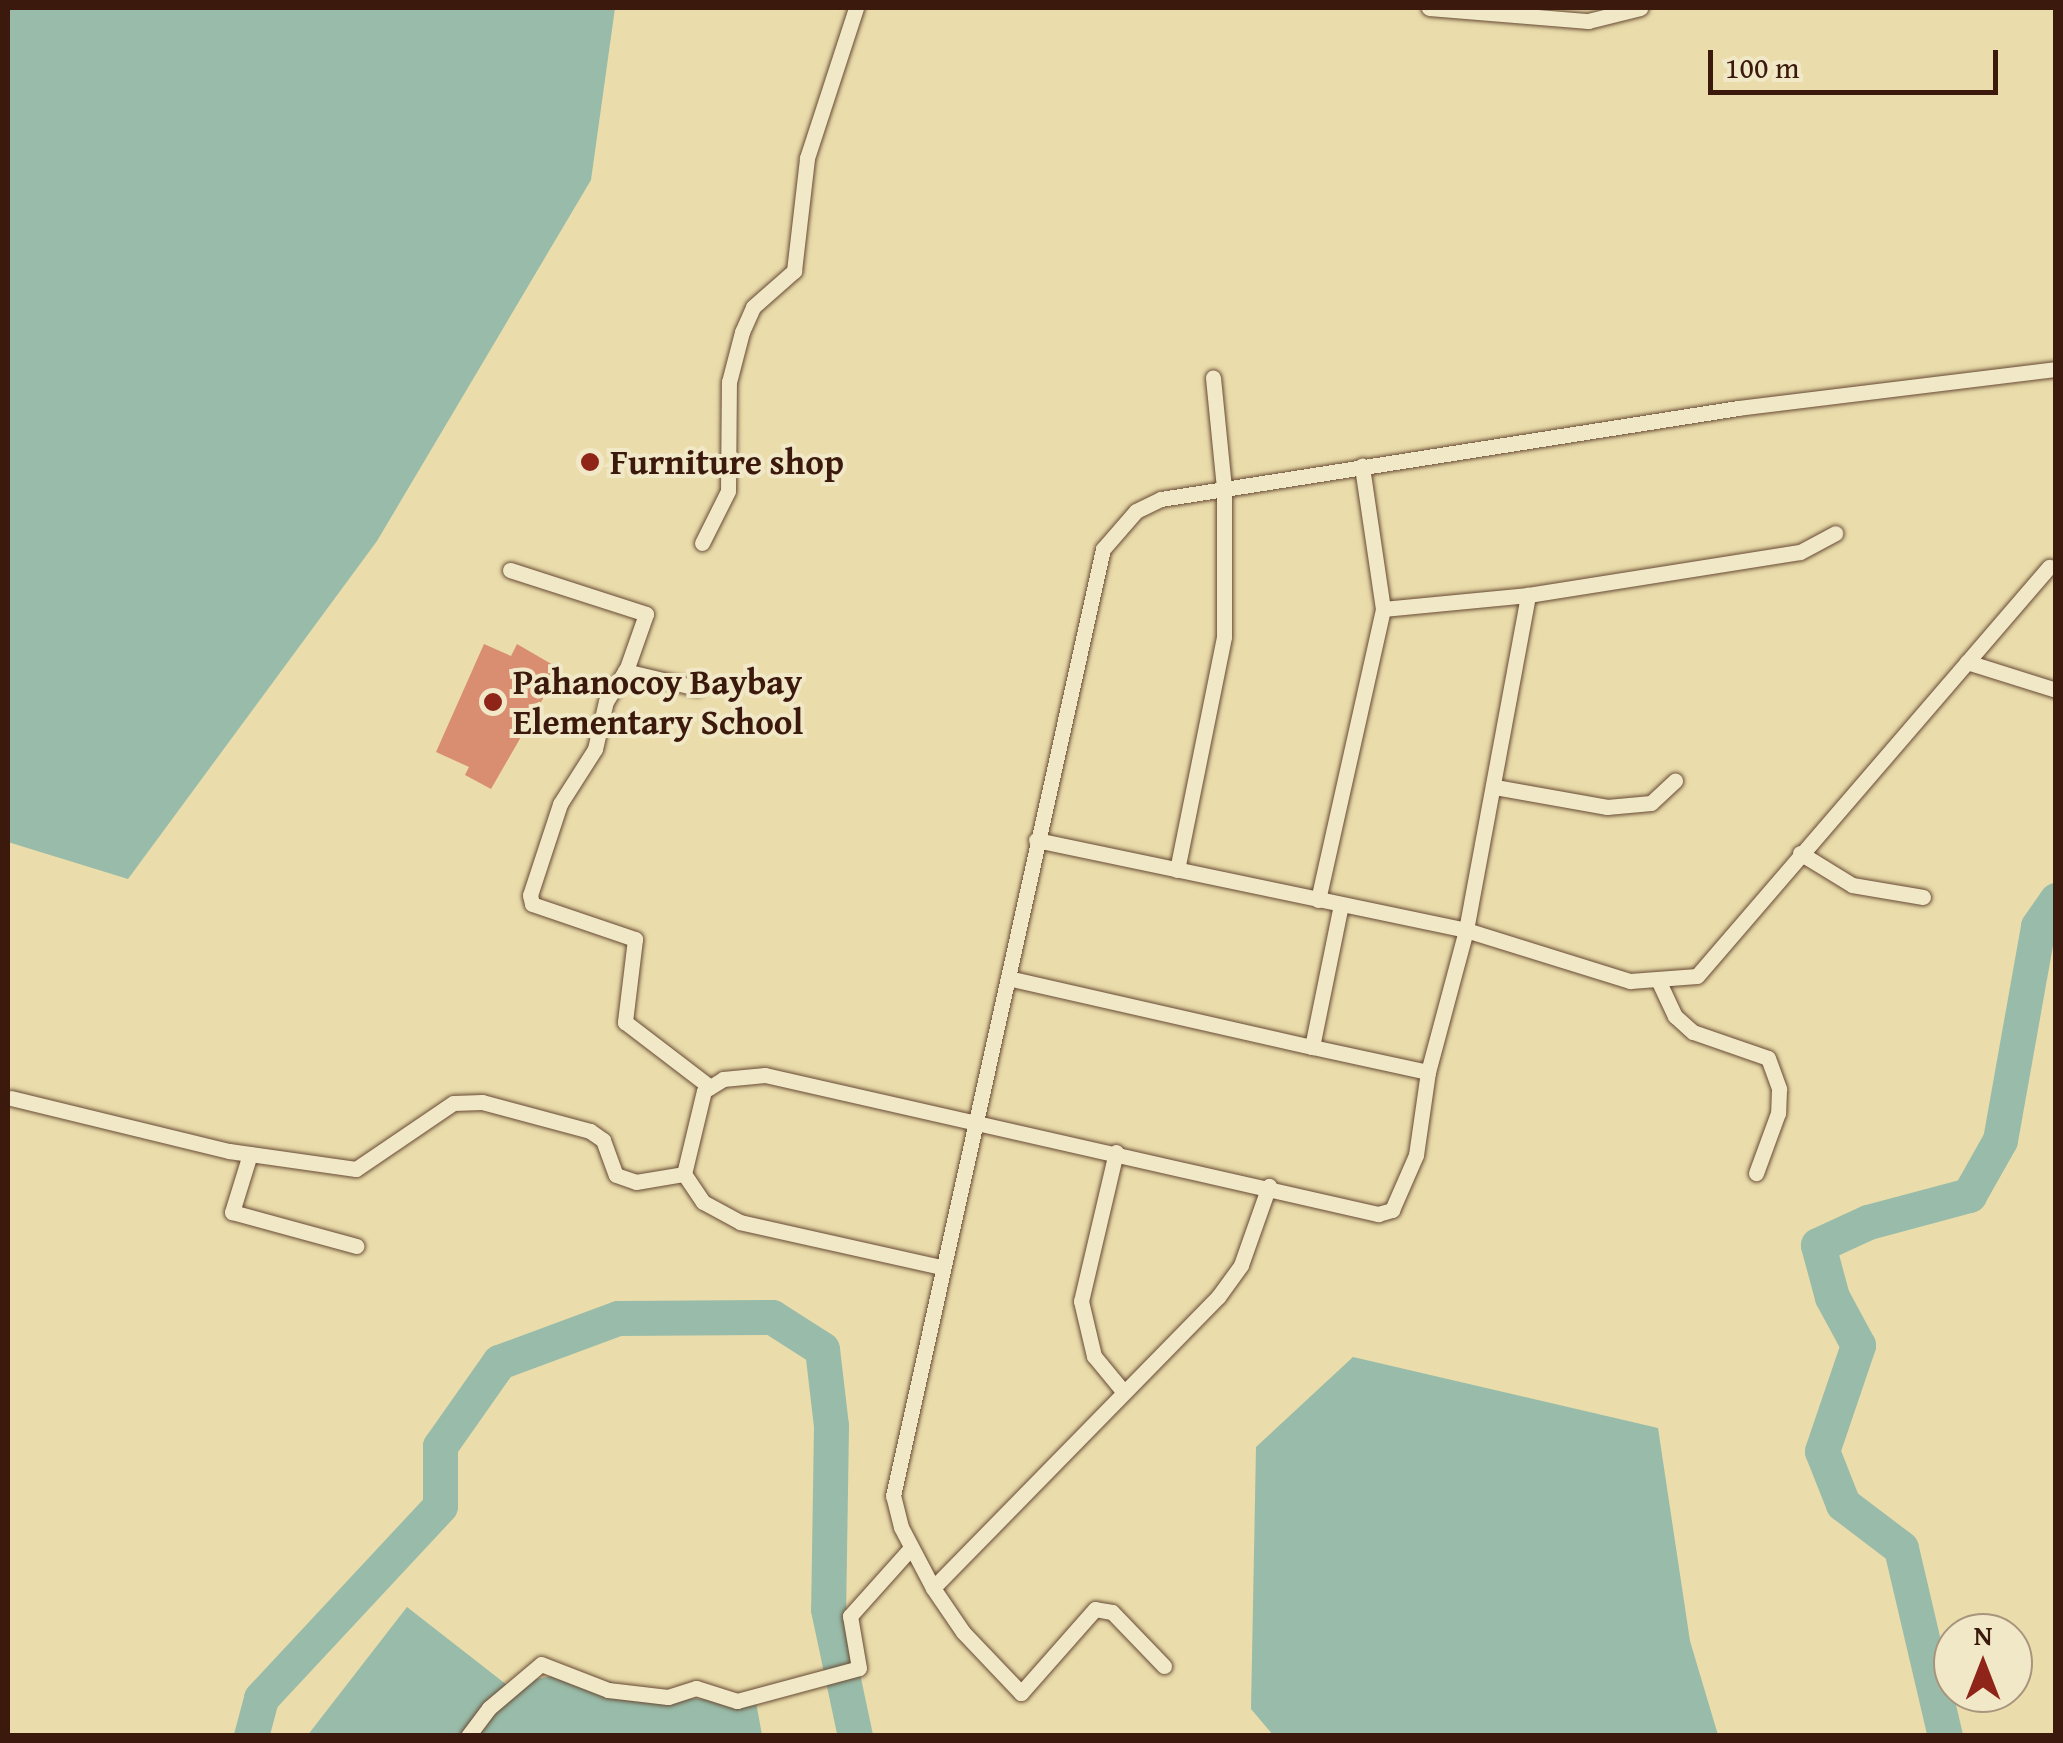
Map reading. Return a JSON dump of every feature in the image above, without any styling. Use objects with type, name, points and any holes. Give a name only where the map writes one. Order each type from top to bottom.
[{"type":"street","points":[[702,542],[728,490],[729,382],[742,332],[753,308],[794,271],[807,158],[856,8]]},
{"type":"street","points":[[1429,8],[1588,21],[1640,8]]},
{"type":"street","points":[[1164,1666],[1132,1629],[1096,1608],[1022,1693],[963,1632],[933,1588],[910,1548],[893,1496],[1103,549],[1136,512],[1161,499],[1738,408],[2056,369]]},
{"type":"street","points":[[1177,870],[1224,638],[1224,488],[1214,378]]},
{"type":"street","points":[[1318,900],[1384,609],[1362,466]]},
{"type":"street","points":[[1384,609],[1528,595],[1800,552],[1835,532]]},
{"type":"street","points":[[1036,840],[1466,930],[1630,981],[1659,982],[1697,976],[2049,567]]},
{"type":"street","points":[[510,570],[642,608],[646,624],[606,701],[595,750],[560,804],[530,895],[532,904],[635,939],[624,1022],[710,1088]]},
{"type":"street","points":[[941,1267],[740,1222],[703,1202],[684,1174],[697,1104],[710,1088],[739,1076],[766,1075],[1269,1186],[1378,1214],[1392,1210],[1416,1156],[1428,1072],[1466,930],[1528,595]]},
{"type":"street","points":[[1967,662],[2056,690]]},
{"type":"street","points":[[624,672],[697,688]]},
{"type":"street","points":[[1494,787],[1608,807],[1651,802],[1675,782]]},
{"type":"street","points":[[1800,853],[1852,885],[1924,897]]},
{"type":"street","points":[[1312,1047],[1341,904]]},
{"type":"street","points":[[1008,978],[1428,1072]]},
{"type":"street","points":[[1659,982],[1675,1016],[1694,1032],[1768,1058],[1779,1089],[1778,1114],[1756,1173]]},
{"type":"street","points":[[11,1098],[250,1154],[356,1169],[464,1100],[590,1131],[603,1140],[610,1169],[636,1182],[684,1174]]},
{"type":"street","points":[[1116,1152],[1082,1301],[1094,1356],[1123,1391]]},
{"type":"street","points":[[250,1154],[232,1212],[356,1246]]},
{"type":"street","points":[[933,1588],[1218,1297],[1241,1266],[1269,1186]]},
{"type":"street","points":[[468,1736],[489,1708],[542,1664],[608,1690],[668,1697],[696,1688],[737,1701],[813,1676],[859,1668],[850,1616],[910,1548]]},
{"type":"shaded area","points":[[8,8],[615,8],[591,180],[377,541],[128,879],[8,842]]},
{"type":"shaded area","points":[[1353,1357],[1658,1428],[1690,1641],[1718,1735],[1273,1735],[1251,1709],[1256,1447]]},
{"type":"shaded area","points":[[407,1607],[507,1685],[572,1672],[666,1697],[756,1702],[762,1735],[307,1736]]},
{"type":"building","points":[[484,644],[511,656],[517,644],[560,669],[491,789],[465,775],[469,767],[436,752]]},
{"type":"waterway","points":[[1945,1736],[1901,1548],[1843,1504],[1822,1451],[1858,1345],[1832,1297],[1818,1245],[1868,1222],[1969,1195],[2000,1140],[2038,926],[2056,900]]},
{"type":"waterway","points":[[251,1736],[261,1698],[440,1506],[440,1446],[499,1362],[618,1318],[772,1317],[822,1349],[831,1426],[828,1609],[855,1736]]},
{"type":"place","name":"Furniture shop","points":[[590,462]]},
{"type":"place","name":"Pahanocoy Baybay Elementary School","points":[[493,702]]}]
